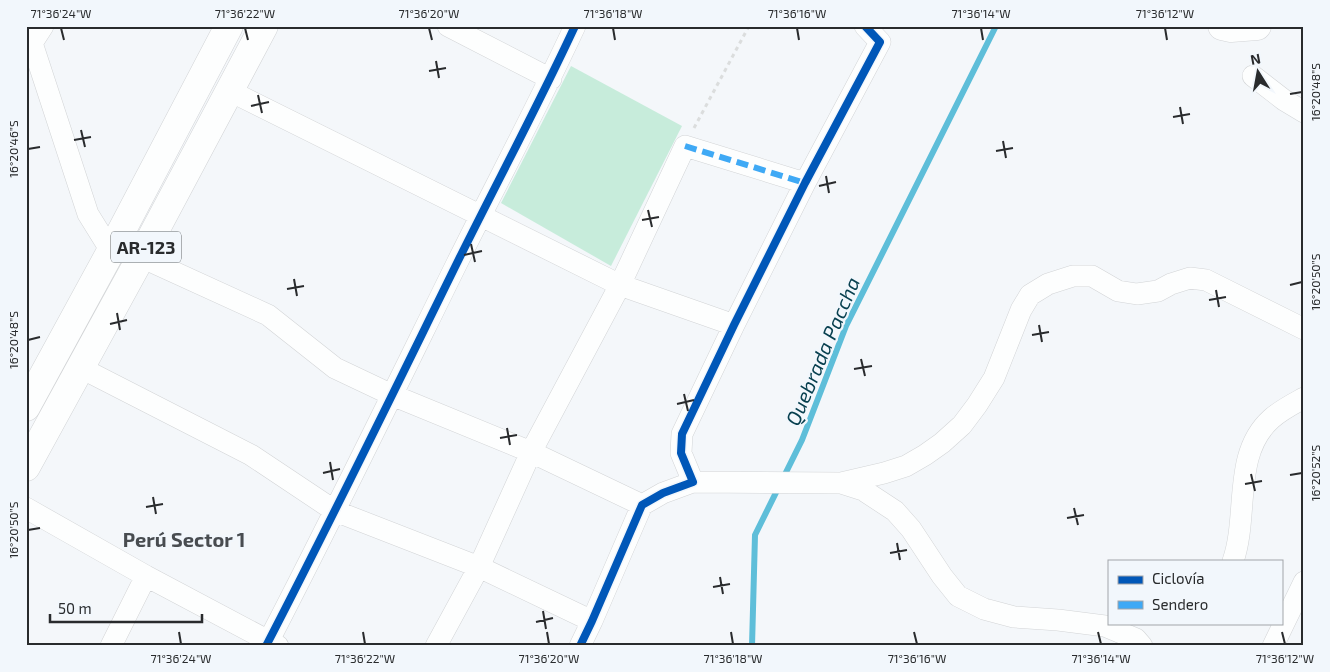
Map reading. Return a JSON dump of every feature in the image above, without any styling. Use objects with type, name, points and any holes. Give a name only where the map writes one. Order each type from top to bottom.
[{"type":"main road","name":"AR-123","points":[[26,407],[34,379],[111,251],[229,26]]},
{"type":"main road","name":"AR-123","points":[[26,467],[142,256],[264,26]]},
{"type":"main road","points":[[1222,26],[1231,28],[1257,26]]},
{"type":"street","points":[[448,26],[551,79]]},
{"type":"street","points":[[26,508],[271,644],[481,215],[551,79],[575,26]]},
{"type":"street","points":[[693,482],[681,453],[682,434],[805,183],[880,42],[865,26]]},
{"type":"street","points":[[34,38],[88,214],[111,251]]},
{"type":"street","points":[[1253,76],[1284,100],[1304,112]]},
{"type":"street","points":[[230,90],[620,285],[734,325]]},
{"type":"street","points":[[436,646],[479,567],[531,452],[620,285],[685,146],[805,183]]},
{"type":"street","points":[[142,256],[268,315],[335,368],[392,395],[531,452],[642,505]]},
{"type":"street","points":[[580,646],[642,505],[663,493],[693,482],[841,483],[906,466],[931,451],[962,425],[994,378],[1021,310],[1030,295],[1048,284],[1073,276],[1092,276],[1118,291],[1137,294],[1158,292],[1171,284],[1190,278],[1206,280],[1304,329]]},
{"type":"street","points":[[81,368],[250,455],[335,511],[479,567],[592,622]]},
{"type":"street","points":[[1233,560],[1240,530],[1243,485],[1251,448],[1270,419],[1304,398]]},
{"type":"street","points":[[841,483],[863,490],[895,511],[958,596],[984,609],[1014,617],[1105,626],[1130,624]]},
{"type":"street","points":[[111,646],[146,576]]},
{"type":"street","points":[[1273,646],[1304,582]]},
{"type":"street","points":[[1105,626],[1136,639],[1142,646]]},
{"type":"path","points":[[685,146],[748,26]]},
{"type":"green space","points":[[571,66],[682,126],[611,266],[501,203]]},
{"type":"waterway","name":"Quebrada Paccha","points":[[752,646],[755,535],[802,440],[846,326],[996,26]]},
{"type":"marked path","points":[[685,146],[805,183]]},
{"type":"cycle path","points":[[266,646],[339,503],[575,26]]},
{"type":"cycle path","points":[[580,646],[642,505],[663,493],[693,482],[681,453],[682,434],[805,183],[880,42],[865,26]]},
{"type":"district","name":"Perú Sector 1","points":[[184,539]]}]
